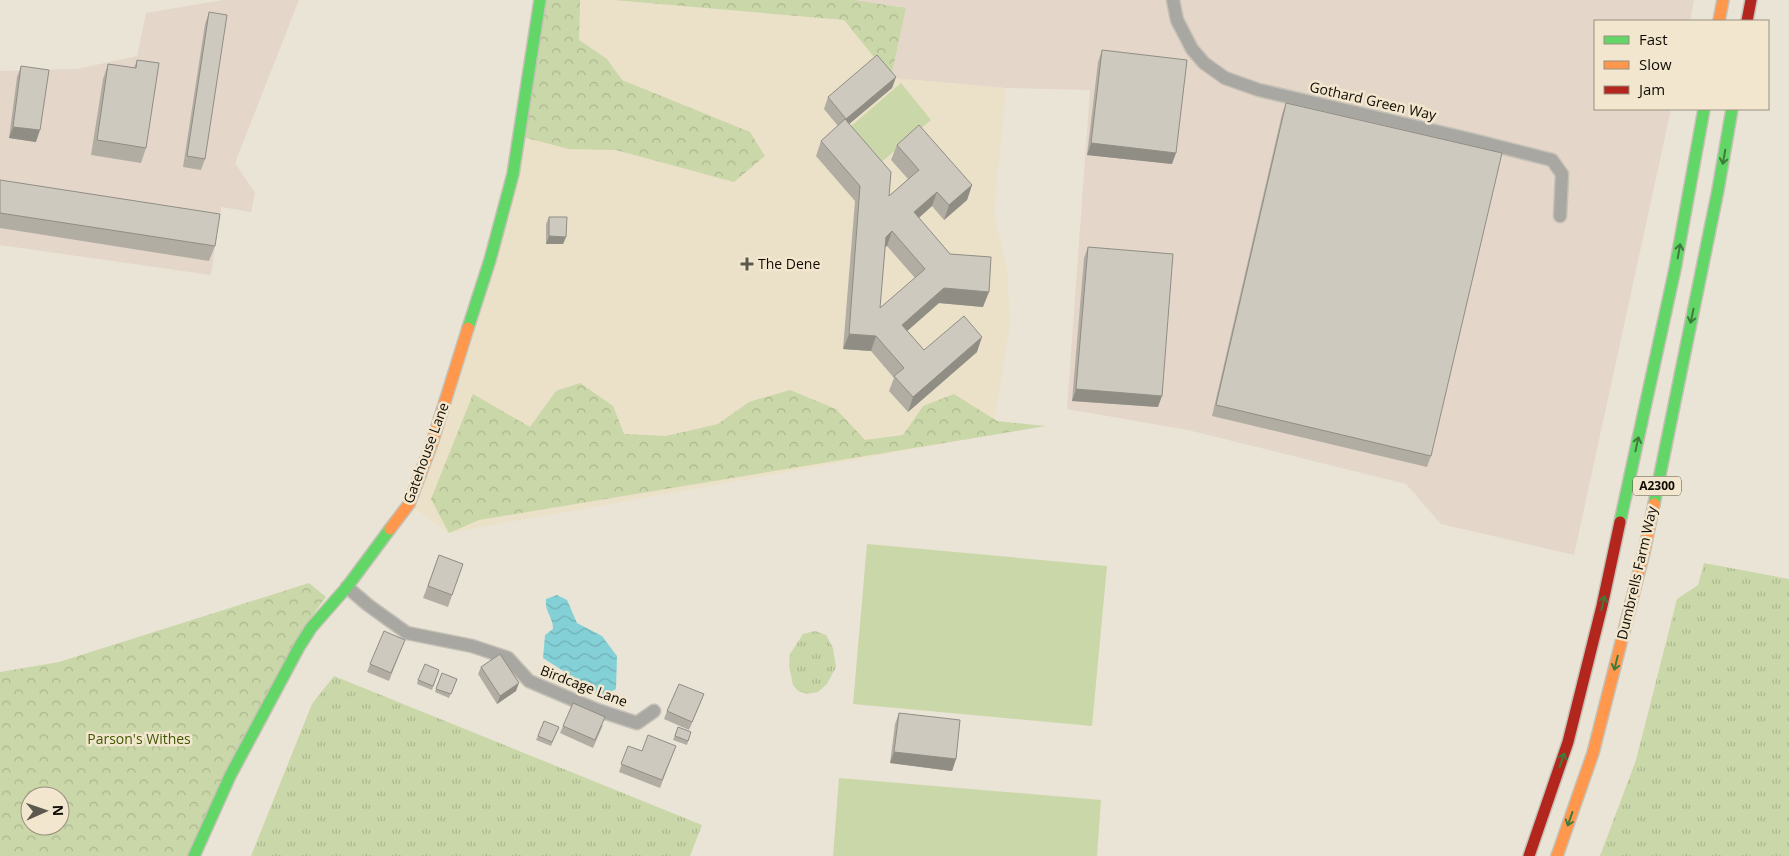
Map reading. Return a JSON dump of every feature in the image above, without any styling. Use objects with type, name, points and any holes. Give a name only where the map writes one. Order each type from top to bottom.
[{"type":"main road","name":"Gatehouse Lane","points":[[194,856],[230,776],[299,647],[312,628],[348,587],[409,504],[432,443],[490,260],[513,174],[540,0]]},
{"type":"main road","points":[[1720,20],[1723,0]]},
{"type":"main road","points":[[1747,20],[1751,0]]},
{"type":"main road","name":"Dumbrells Farm Way","points":[[1529,856],[1568,742],[1602,606],[1676,269],[1704,110]]},
{"type":"main road","name":"Dumbrells Farm Way","points":[[1557,856],[1593,753],[1644,552],[1718,190],[1732,110]]},
{"type":"street","name":"Gothard Green Way","points":[[1173,0],[1177,20],[1192,49],[1204,62],[1225,78],[1259,90],[1552,160],[1562,174],[1560,216]]},
{"type":"street","name":"Birdcage Lane","points":[[348,587],[368,605],[407,633],[472,646],[508,658],[529,681],[597,710],[637,722],[654,712]]},
{"type":"shaded area","points":[[223,0],[299,0],[235,163],[255,193],[251,212],[221,207],[211,275],[0,245],[0,71],[77,69],[137,56],[146,13]]},
{"type":"shaded area","name":"The Dene","points":[[540,0],[613,0],[845,20],[891,78],[1006,88],[994,213],[1007,269],[1010,323],[992,435],[449,533],[409,504],[490,260]]},
{"type":"shaded area","points":[[854,0],[1694,0],[1690,20],[1594,20],[1594,110],[1671,110],[1574,555],[1441,524],[1406,484],[1188,430],[1067,409],[1090,90],[1006,88],[891,78],[906,8]]},
{"type":"green space","points":[[540,0],[580,0],[579,40],[607,59],[622,80],[750,132],[765,156],[734,182],[616,150],[569,149],[519,136]]},
{"type":"green space","points":[[613,0],[854,0],[906,8],[891,78],[844,20]]},
{"type":"green space","points":[[901,83],[931,120],[872,170],[842,134]]},
{"type":"green space","points":[[580,383],[613,406],[624,434],[666,436],[718,424],[749,402],[790,390],[836,409],[865,440],[903,435],[923,406],[954,394],[997,421],[1046,426],[479,520],[449,533],[431,499],[473,394],[530,427],[556,391]]},
{"type":"green space","points":[[867,544],[1107,566],[1092,726],[853,704]]},
{"type":"green space","points":[[1704,563],[1789,579],[1789,856],[1600,856],[1636,760],[1677,599],[1698,585]]},
{"type":"green space","name":"Parson's Withes","points":[[309,583],[326,597],[315,612],[194,856],[0,856],[0,672],[59,662]]},
{"type":"green space","points":[[815,631],[826,635],[833,648],[836,667],[827,684],[818,692],[807,694],[798,691],[793,685],[789,666],[790,654],[803,634]]},
{"type":"green space","points":[[334,676],[702,825],[690,856],[251,856],[312,704]]},
{"type":"green space","points":[[839,778],[1101,800],[1097,856],[833,856]]},
{"type":"water","points":[[557,595],[567,600],[577,623],[602,636],[617,656],[616,689],[600,697],[543,658],[545,635],[553,629],[546,599]]},
{"type":"building","points":[[209,12],[227,15],[205,159],[187,156]]},
{"type":"building","points":[[1102,50],[1187,60],[1176,153],[1091,143]]},
{"type":"building","points":[[877,55],[896,77],[846,119],[828,97]]},
{"type":"building","points":[[137,60],[159,63],[146,148],[97,140],[108,64],[136,68]]},
{"type":"building","points":[[21,66],[49,70],[40,130],[13,127]]},
{"type":"building","points":[[1286,103],[1502,153],[1431,456],[1216,405]]},
{"type":"building","points":[[845,119],[891,172],[889,196],[919,170],[897,145],[919,125],[972,185],[949,205],[937,192],[914,212],[950,254],[991,257],[989,292],[944,288],[902,325],[924,350],[964,316],[982,337],[913,397],[894,376],[904,368],[876,336],[849,334],[860,186],[821,141]],"holes":[[[892,231],[925,269],[880,308],[886,237]]]},
{"type":"building","points":[[0,180],[220,214],[215,246],[0,213]]},
{"type":"building","points":[[549,217],[567,217],[566,237],[549,236]]},
{"type":"building","points":[[1088,247],[1173,254],[1162,396],[1076,389]]},
{"type":"building","points":[[439,555],[463,564],[452,595],[428,586]]},
{"type":"building","points":[[384,631],[405,640],[391,673],[370,664]]},
{"type":"building","points":[[500,654],[519,683],[500,696],[481,667]]},
{"type":"building","points":[[425,664],[439,670],[433,686],[418,680]]},
{"type":"building","points":[[442,673],[457,679],[451,694],[436,689]]},
{"type":"building","points":[[679,684],[704,694],[692,722],[667,711]]},
{"type":"building","points":[[573,703],[605,717],[595,740],[563,726]]},
{"type":"building","points":[[899,713],[960,720],[956,759],[894,752]]},
{"type":"building","points":[[544,721],[559,727],[552,742],[538,736]]},
{"type":"building","points":[[678,727],[691,732],[688,741],[675,736]]},
{"type":"building","points":[[648,735],[676,746],[662,780],[621,764],[628,746],[642,751]]},
{"type":"traffic: fast","points":[[468,328],[490,260],[513,174],[540,0]]},
{"type":"traffic: fast","points":[[1620,522],[1675,269],[1704,110]]},
{"type":"traffic: fast","points":[[1654,504],[1718,190],[1732,110]]},
{"type":"traffic: fast","points":[[194,856],[230,776],[299,647],[311,628],[347,587],[390,529]]},
{"type":"traffic: slow","points":[[1719,20],[1723,0]]},
{"type":"traffic: slow","points":[[390,529],[409,504],[432,443],[468,328]]},
{"type":"traffic: slow","points":[[1557,856],[1593,753],[1644,552],[1654,504]]},
{"type":"traffic: jam","points":[[1747,20],[1751,0]]},
{"type":"traffic: jam","points":[[1529,856],[1568,742],[1602,606],[1620,522]]},
{"type":"place","name":"The Dene","points":[[747,264]]}]
